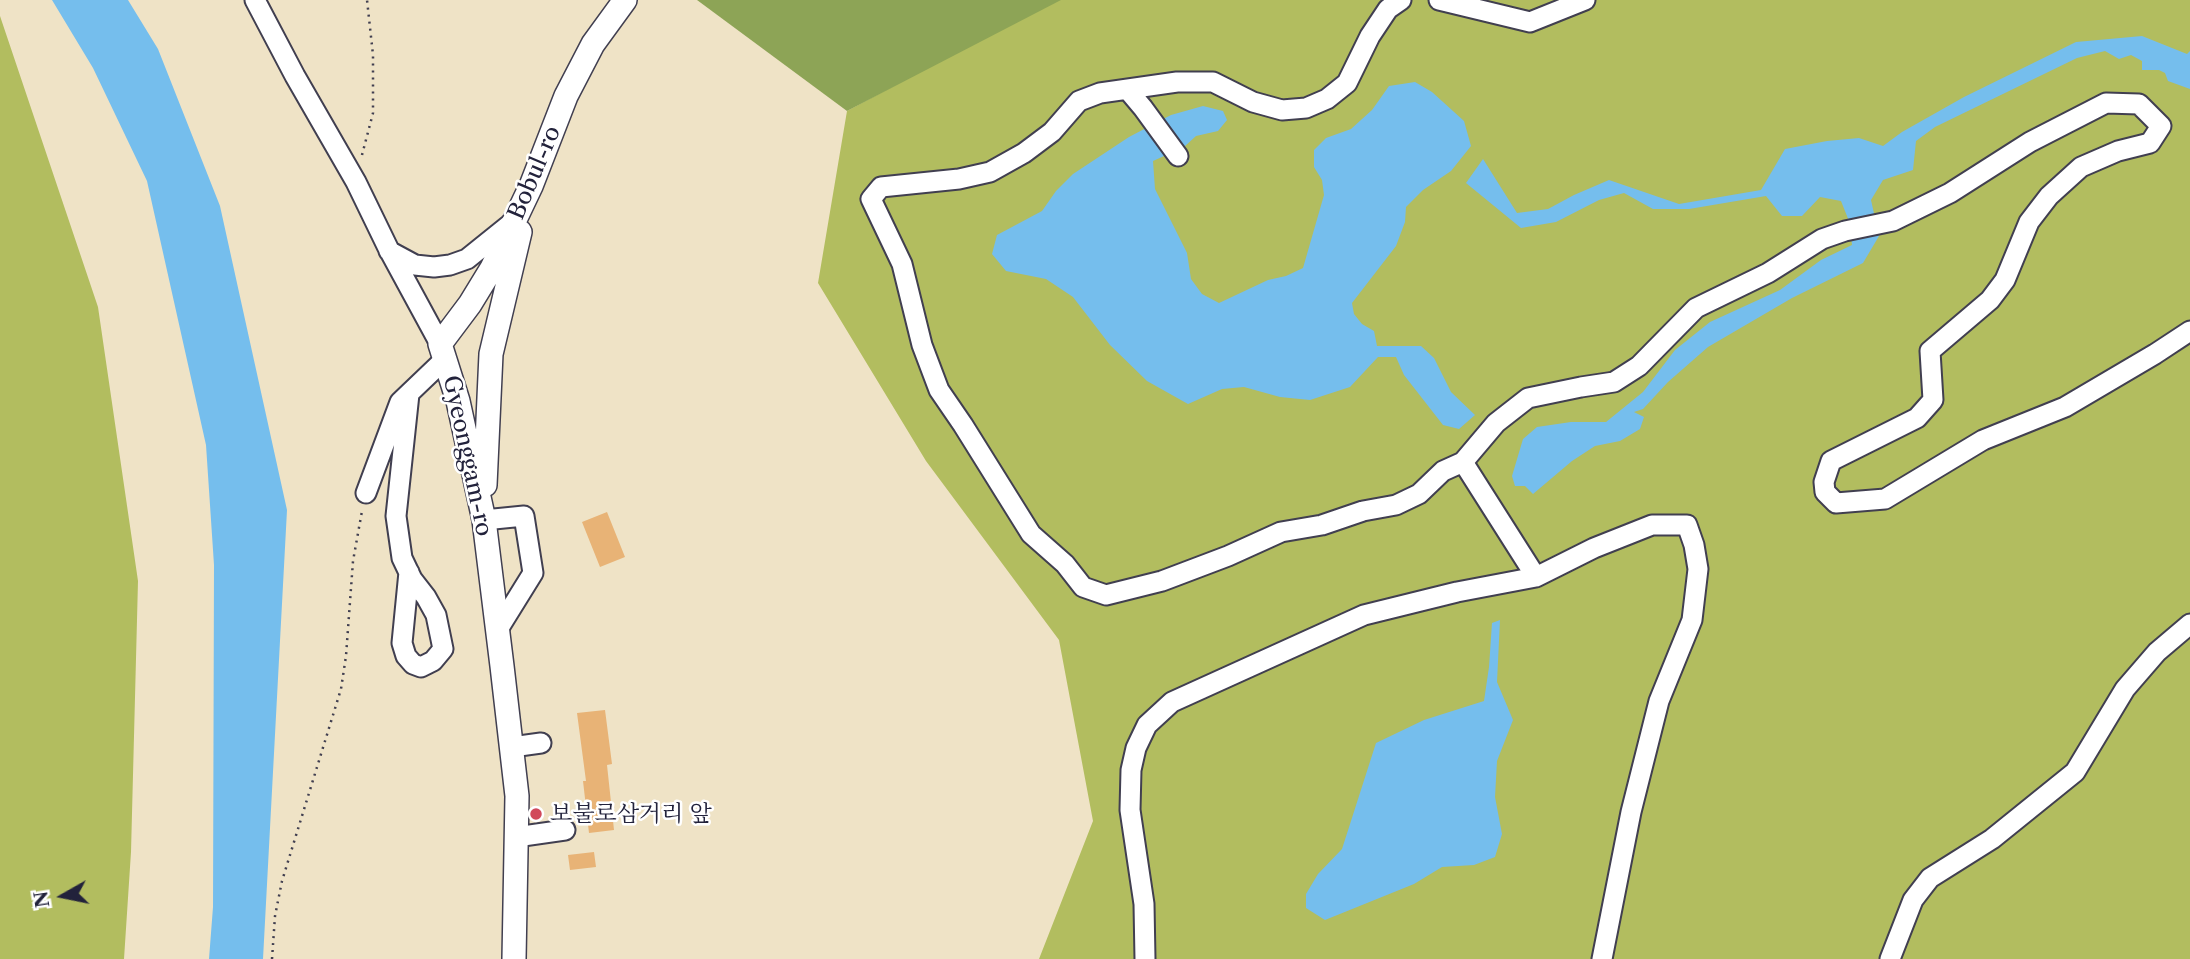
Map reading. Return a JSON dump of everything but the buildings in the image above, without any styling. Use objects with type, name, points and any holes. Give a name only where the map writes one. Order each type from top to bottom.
[{"type":"main road","name":"Bobul-ro","points":[[443,351],[492,268],[516,219],[566,96],[593,44],[625,0]]},
{"type":"main road","points":[[484,520],[491,354],[531,186]]},
{"type":"main road","name":"Gyeonggam-ro","points":[[443,351],[458,401],[484,520],[512,747],[517,796],[514,959]]},
{"type":"street","name":"Gyeonggam-ro","points":[[255,0],[356,183],[443,351]]},
{"type":"street","points":[[1402,0],[1388,9],[1370,36],[1347,83],[1327,99],[1306,108],[1282,110],[1253,102],[1213,82],[1177,82],[1100,93],[1079,101],[1052,132],[1024,153],[989,172],[959,179],[881,187],[871,199],[902,264],[922,345],[939,390],[1031,534],[1065,564],[1083,587],[1106,595],[1162,581],[1281,532],[1322,525],[1363,510],[1396,505],[1419,494],[1443,471],[1463,462],[1496,423],[1528,398],[1614,382],[1639,366],[1696,308],[1768,273],[1822,239],[1845,231],[1893,221],[1950,193],[2029,142],[2106,103],[2139,104],[2161,126],[2150,143],[2118,151],[2081,167],[2049,196],[2029,222],[2005,281],[1990,300],[1930,351],[1933,400],[1917,418],[1831,461],[1824,482],[1825,492],[1836,503],[1885,499],[1983,440],[2065,407],[2190,331]]},
{"type":"street","points":[[1439,0],[1530,22],[1585,0]]},
{"type":"street","points":[[1127,89],[1178,156]]},
{"type":"street","points":[[389,250],[415,265],[450,265],[467,259],[516,219]]},
{"type":"street","points":[[366,493],[400,402],[443,351]]},
{"type":"street","points":[[409,394],[396,516],[402,558],[409,572]]},
{"type":"street","points":[[1463,462],[1536,577]]},
{"type":"street","points":[[484,520],[524,516],[533,573],[498,631]]},
{"type":"street","points":[[1145,959],[1144,904],[1130,810],[1130,770],[1136,748],[1147,725],[1172,702],[1364,615],[1457,592],[1536,577],[1594,548],[1652,525],[1687,525],[1698,569],[1692,620],[1659,701],[1631,812],[1602,959]]},
{"type":"street","points":[[1890,959],[1913,900],[1930,878],[1992,839],[2075,772],[2125,689],[2157,652],[2190,624]]},
{"type":"street","points":[[512,747],[541,743]]},
{"type":"street","points":[[516,837],[565,830]]},
{"type":"path","points":[[356,183],[373,113],[373,55],[367,0]]},
{"type":"path","points":[[272,959],[275,916],[282,881],[341,689],[353,561],[366,493]]},
{"type":"green space","points":[[697,0],[1061,0],[847,111]]},
{"type":"green space","points":[[1058,0],[2190,0],[2190,959],[1039,959],[1093,821],[1059,640],[926,461],[818,283],[847,111]]},
{"type":"green space","points":[[0,16],[98,307],[138,581],[131,852],[124,959],[0,959]]},
{"type":"water","points":[[52,0],[128,0],[158,49],[220,206],[287,510],[263,959],[209,959],[213,907],[214,565],[206,445],[147,181],[93,68]]},
{"type":"water","points":[[2142,36],[2187,54],[2190,51],[2190,89],[2168,81],[2165,73],[2159,70],[2142,70],[2142,61],[2131,55],[2119,59],[2105,51],[2077,58],[1935,127],[1916,141],[1913,170],[1883,180],[1871,200],[1879,236],[1863,263],[1792,298],[1708,347],[1668,382],[1643,409],[1634,412],[1644,417],[1640,429],[1620,441],[1595,446],[1572,461],[1533,494],[1525,486],[1515,486],[1512,476],[1523,439],[1537,427],[1571,422],[1606,422],[1643,392],[1675,350],[1710,322],[1780,290],[1821,260],[1852,245],[1849,221],[1841,201],[1820,197],[1802,216],[1782,216],[1766,196],[1689,209],[1653,209],[1624,193],[1599,200],[1556,222],[1521,228],[1466,183],[1483,159],[1517,213],[1548,209],[1609,180],[1679,204],[1761,190],[1785,149],[1859,138],[1883,146],[1902,132],[1964,97],[2076,42]]},
{"type":"water","points":[[1415,82],[1432,92],[1464,121],[1471,146],[1451,171],[1423,190],[1406,207],[1405,222],[1396,246],[1352,303],[1354,314],[1362,324],[1374,331],[1377,346],[1421,346],[1434,358],[1451,392],[1475,415],[1459,429],[1443,425],[1404,375],[1396,357],[1378,357],[1350,387],[1310,400],[1280,397],[1244,387],[1222,389],[1188,404],[1147,381],[1110,345],[1073,297],[1046,279],[1006,271],[992,254],[997,235],[1042,211],[1056,191],[1073,174],[1129,137],[1171,115],[1203,106],[1223,111],[1227,120],[1218,131],[1196,136],[1184,147],[1153,161],[1155,189],[1187,253],[1191,279],[1202,294],[1219,303],[1268,280],[1286,276],[1303,268],[1324,195],[1322,180],[1314,167],[1314,150],[1326,138],[1351,129],[1372,110],[1389,86]]},
{"type":"water","points":[[1500,620],[1497,682],[1513,720],[1497,761],[1495,797],[1502,834],[1495,857],[1474,865],[1442,867],[1414,884],[1325,920],[1306,908],[1306,894],[1318,874],[1342,849],[1376,743],[1424,720],[1484,701],[1492,623]]},
{"type":"place","name":"보불로삼거리 앞","points":[[536,814]]}]
